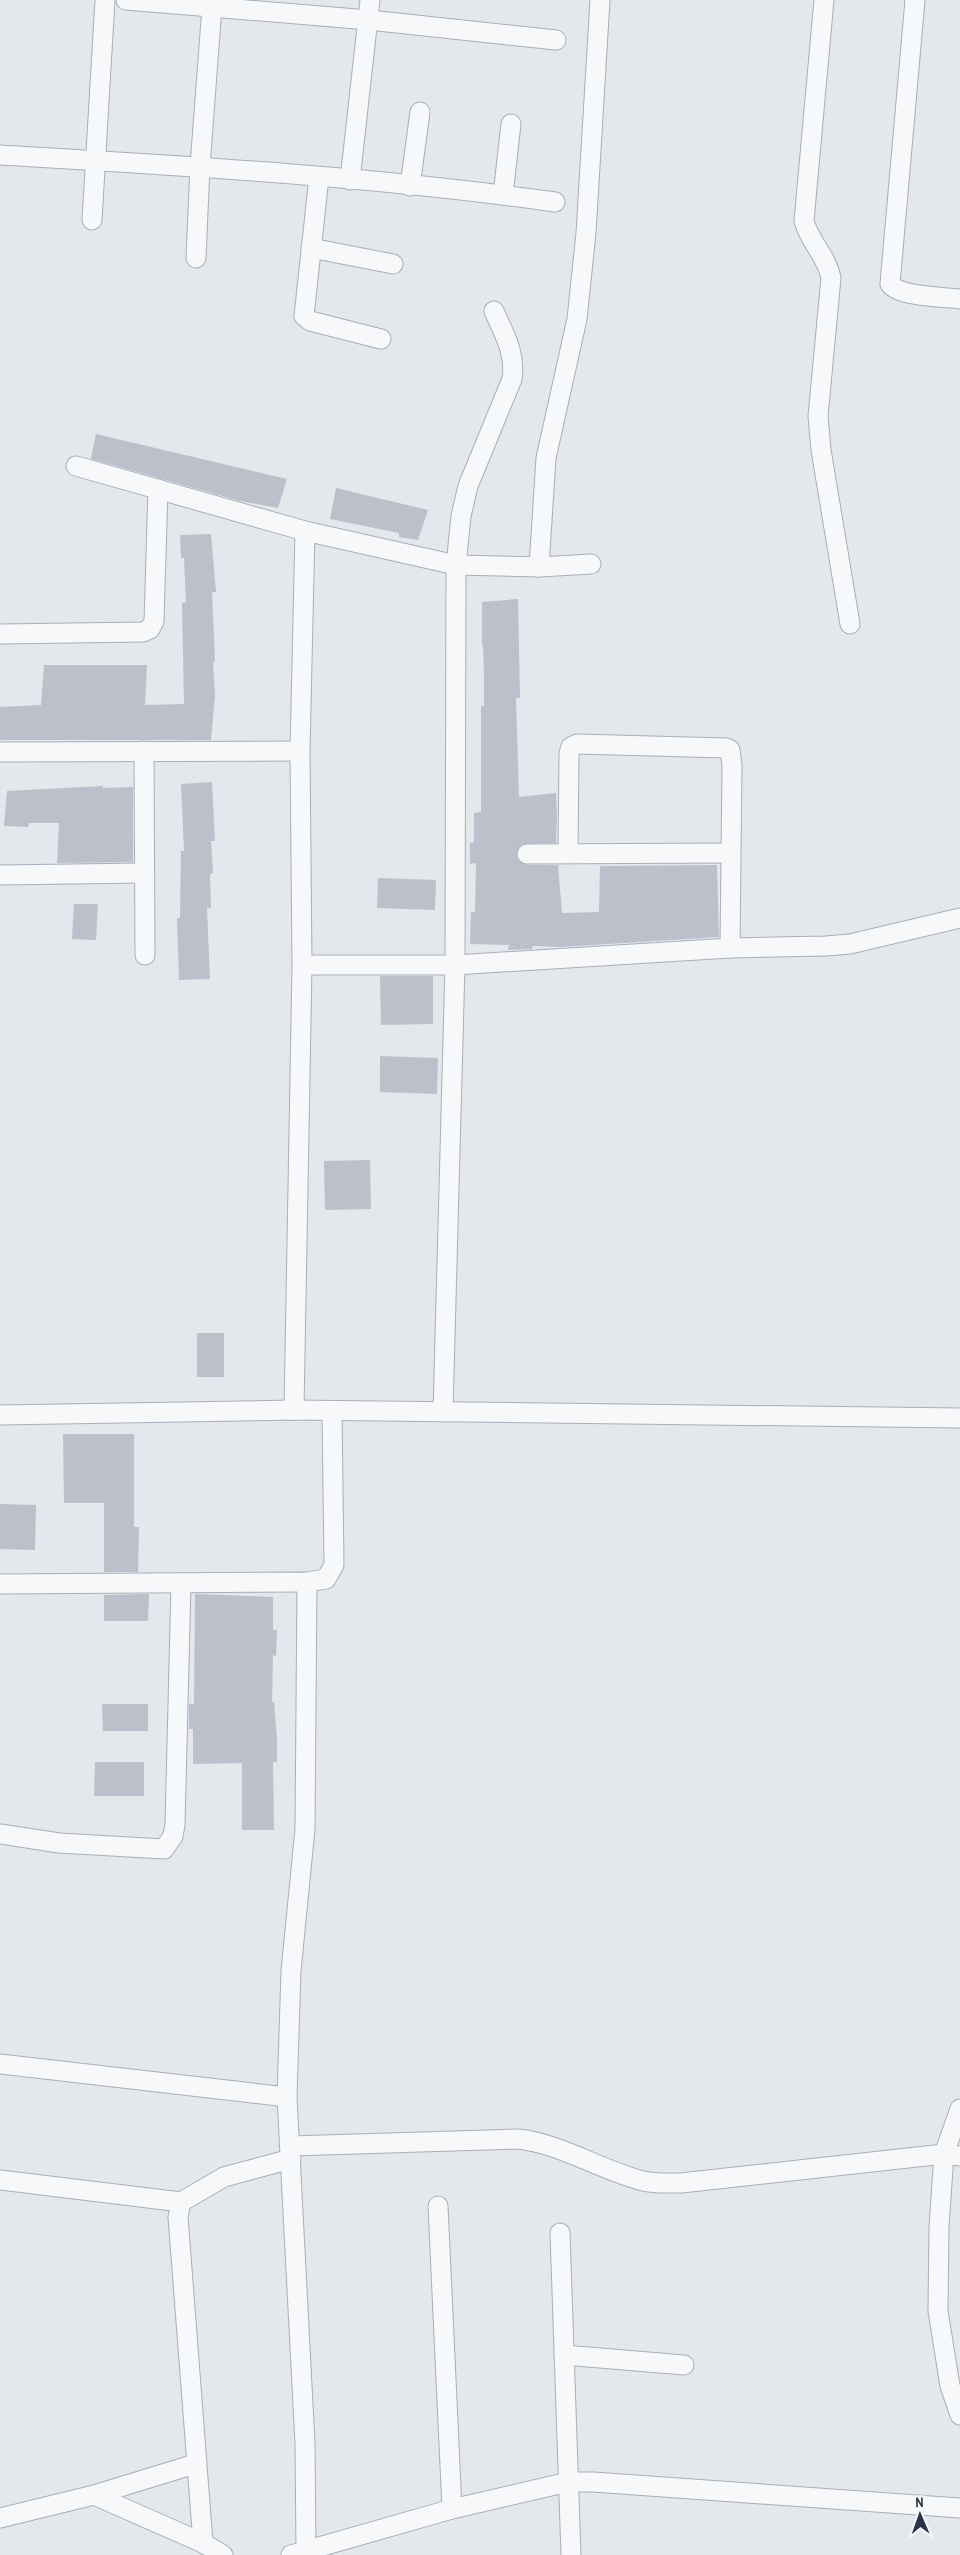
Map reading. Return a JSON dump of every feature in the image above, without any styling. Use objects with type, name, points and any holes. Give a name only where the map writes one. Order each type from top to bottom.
[{"type":"street","points":[[92,220],[105,0]]},
{"type":"street","points":[[126,0],[369,20],[556,40]]},
{"type":"street","points":[[350,180],[370,0]]},
{"type":"street","points":[[539,567],[546,458],[577,319],[586,233],[600,0]]},
{"type":"street","points":[[824,0],[804,221],[807,231],[825,257],[831,278],[818,416],[821,450],[850,624]]},
{"type":"street","points":[[915,0],[890,284],[894,289],[905,293],[960,299]]},
{"type":"street","points":[[196,258],[200,166],[212,7]]},
{"type":"street","points":[[410,186],[420,112]]},
{"type":"street","points":[[503,195],[511,124]]},
{"type":"street","points":[[0,155],[200,166],[503,195],[555,202]]},
{"type":"street","points":[[319,178],[303,312],[306,319],[382,339]]},
{"type":"street","points":[[311,248],[393,264]]},
{"type":"street","points":[[443,1412],[455,965],[456,566],[461,516],[468,486],[512,379],[514,364],[511,349],[494,311]]},
{"type":"street","points":[[76,466],[305,531],[456,566],[539,567],[591,564]]},
{"type":"street","points":[[0,634],[143,632],[150,629],[154,621],[158,489]]},
{"type":"street","points":[[294,1410],[302,965],[300,751],[305,531]]},
{"type":"street","points":[[568,852],[568,753],[571,747],[578,744],[726,748],[730,750],[732,765],[729,852],[730,948]]},
{"type":"street","points":[[144,751],[144,955]]},
{"type":"street","points":[[0,752],[300,751]]},
{"type":"street","points":[[527,854],[568,852],[729,852]]},
{"type":"street","points":[[0,875],[143,873]]},
{"type":"street","points":[[302,965],[455,965],[730,948],[850,944],[960,918]]},
{"type":"street","points":[[0,1415],[294,1410],[960,1418]]},
{"type":"street","points":[[0,1584],[181,1584],[307,1582],[326,1579],[334,1566],[332,1411]]},
{"type":"street","points":[[307,1582],[305,1829],[291,1971],[287,2097],[305,2443],[298,2553],[452,2510],[568,2482],[593,2482],[960,2508]]},
{"type":"street","points":[[0,1834],[59,1843],[164,1849],[173,1836],[175,1825],[181,1584]]},
{"type":"street","points":[[0,2064],[287,2097]]},
{"type":"street","points":[[960,2109],[939,2227],[938,2311],[950,2386],[960,2415]]},
{"type":"street","points":[[0,2180],[181,2202],[224,2177],[291,2152],[518,2139],[538,2142],[643,2181],[663,2183],[691,2182],[952,2155]]},
{"type":"street","points":[[181,2202],[178,2217],[195,2464],[203,2543]]},
{"type":"street","points":[[438,2206],[452,2510]]},
{"type":"street","points":[[560,2233],[572,2555]]},
{"type":"street","points":[[564,2355],[684,2365]]},
{"type":"street","points":[[0,2518],[94,2495],[195,2464]]},
{"type":"street","points":[[94,2495],[203,2543],[223,2555]]},
{"type":"building","points":[[96,434],[287,479],[278,508],[240,501],[91,459]]},
{"type":"building","points":[[336,488],[428,510],[418,540],[399,537],[399,533],[330,519]]},
{"type":"building","points":[[211,534],[216,592],[212,592],[215,695],[211,740],[0,740],[0,707],[41,705],[44,665],[147,665],[145,705],[184,704],[182,603],[186,602],[184,558],[181,558],[180,535]]},
{"type":"building","points":[[518,599],[520,698],[516,698],[519,797],[556,793],[557,815],[556,843],[522,844],[516,854],[518,860],[527,865],[558,865],[562,913],[599,912],[600,866],[717,865],[719,937],[561,947],[533,946],[532,949],[508,950],[509,945],[470,944],[471,912],[475,912],[476,863],[470,864],[470,843],[474,842],[474,813],[481,812],[481,706],[484,706],[482,602]]},
{"type":"building","points":[[212,782],[215,841],[211,841],[213,873],[210,874],[211,908],[207,908],[210,979],[179,980],[177,918],[180,918],[181,851],[184,851],[181,784]]},
{"type":"building","points":[[103,786],[103,788],[133,787],[133,862],[57,863],[59,823],[29,823],[28,827],[4,826],[7,791]]},
{"type":"building","points":[[378,878],[436,880],[435,910],[377,908]]},
{"type":"building","points":[[74,904],[98,904],[96,940],[72,939]]},
{"type":"building","points":[[380,976],[433,976],[433,1024],[381,1025]]},
{"type":"building","points":[[380,1056],[438,1058],[437,1094],[380,1092]]},
{"type":"building","points":[[370,1160],[371,1209],[325,1210],[324,1161]]},
{"type":"building","points":[[197,1333],[224,1333],[224,1377],[197,1377]]},
{"type":"building","points":[[63,1434],[134,1434],[134,1527],[139,1527],[138,1572],[104,1572],[104,1503],[64,1503]]},
{"type":"building","points":[[0,1504],[36,1505],[35,1550],[0,1549]]},
{"type":"building","points":[[149,1594],[148,1621],[104,1621],[104,1595]]},
{"type":"building","points":[[195,1594],[273,1597],[273,1630],[277,1630],[276,1656],[273,1655],[272,1702],[274,1702],[277,1739],[277,1762],[273,1762],[274,1830],[242,1830],[242,1763],[193,1764],[193,1729],[189,1729],[189,1704],[194,1704]]},
{"type":"building","points":[[102,1704],[148,1704],[148,1731],[103,1731]]},
{"type":"building","points":[[95,1762],[144,1762],[144,1796],[94,1796]]}]
